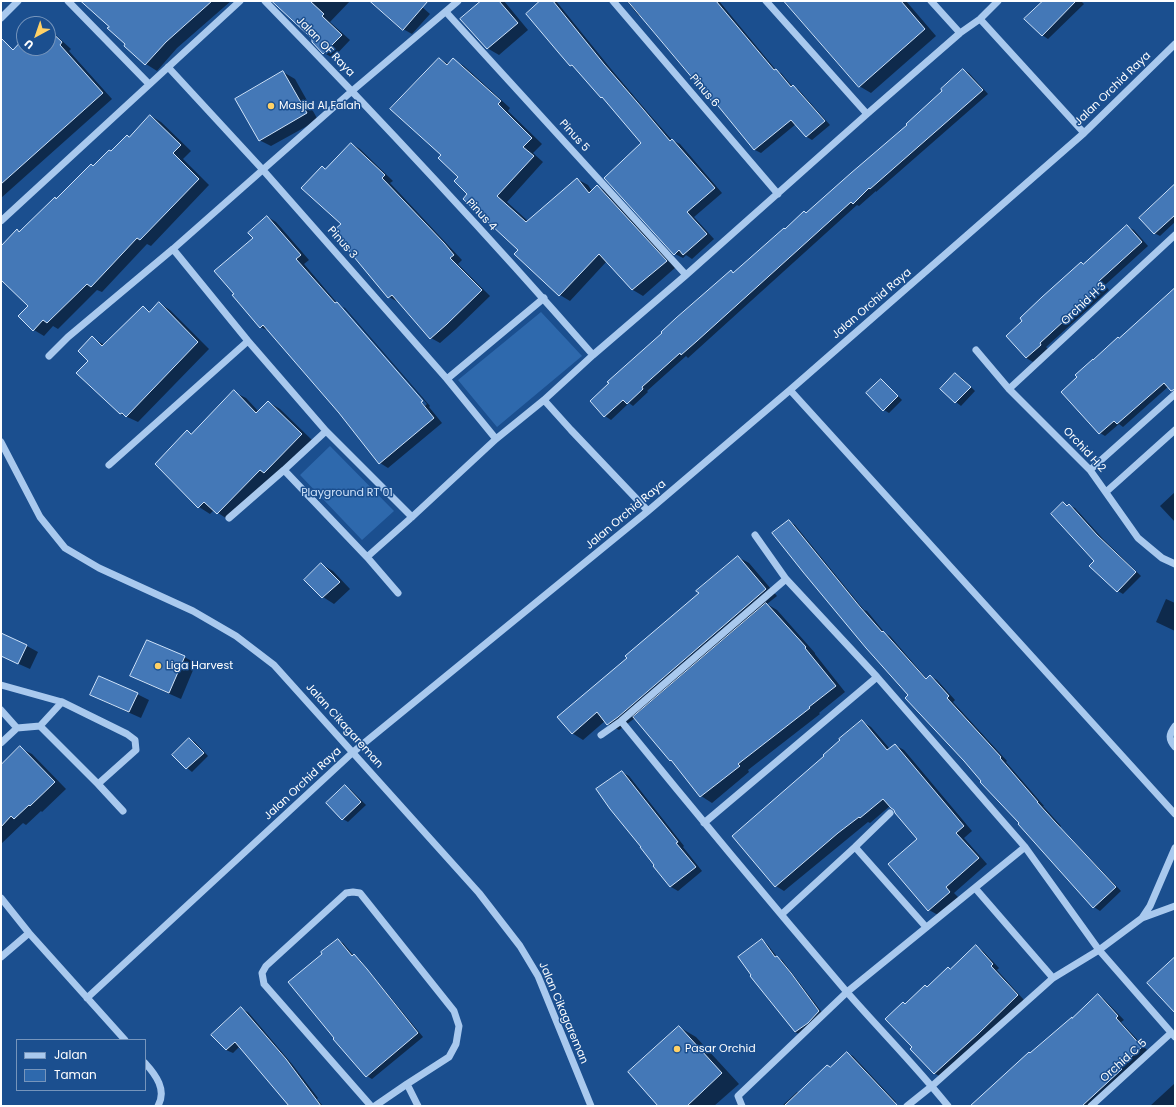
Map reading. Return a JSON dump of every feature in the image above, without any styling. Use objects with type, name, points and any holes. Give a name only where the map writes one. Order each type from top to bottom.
[{"type":"street","points":[[2,14],[18,1]]},
{"type":"street","points":[[68,1],[149,84]]},
{"type":"street","points":[[1,221],[240,1]]},
{"type":"street","name":"Jalan OF Raya","points":[[265,1],[352,91]]},
{"type":"street","points":[[49,356],[68,337],[173,249],[352,91],[458,1]]},
{"type":"street","name":"Pinus 6","points":[[613,1],[778,194]]},
{"type":"street","points":[[766,1],[867,114]]},
{"type":"street","points":[[931,1],[960,33]]},
{"type":"street","points":[[367,557],[496,439],[544,400],[593,355],[686,275],[867,114],[960,33],[980,19],[998,1]]},
{"type":"street","name":"Pinus 5","points":[[446,12],[686,275]]},
{"type":"street","points":[[980,19],[1084,133]]},
{"type":"street","name":"Jalan Orchid Raya","points":[[87,998],[352,753],[648,511],[790,390],[1084,133],[1175,44]]},
{"type":"street","name":"Pinus 3","points":[[168,67],[264,170],[447,380],[496,439]]},
{"type":"street","name":"Pinus 4","points":[[352,91],[544,298],[593,355]]},
{"type":"street","name":"Orchid H 3","points":[[1009,389],[1175,235]]},
{"type":"street","points":[[173,249],[248,341],[326,431],[412,517]]},
{"type":"street","points":[[447,380],[544,298]]},
{"type":"street","points":[[109,464],[248,341]]},
{"type":"street","name":"Orchid H 2","points":[[976,350],[1009,389],[1090,470],[1138,538],[1162,558],[1175,564]]},
{"type":"street","points":[[790,390],[1175,814]]},
{"type":"street","points":[[1090,470],[1175,394]]},
{"type":"street","points":[[544,400],[648,511]]},
{"type":"street","points":[[1106,492],[1175,430]]},
{"type":"street","points":[[229,518],[326,431]]},
{"type":"street","name":"Jalan Cikagareman","points":[[1,442],[40,517],[65,548],[99,568],[193,612],[236,636],[274,665],[479,893],[520,946],[538,976],[591,1106]]},
{"type":"street","points":[[284,470],[367,557],[398,593]]},
{"type":"street","points":[[755,535],[786,579],[877,677],[1025,847],[1099,950],[1173,1035]]},
{"type":"street","points":[[601,735],[621,722],[786,579]]},
{"type":"street","points":[[704,823],[877,677]]},
{"type":"street","points":[[1,685],[62,702],[127,734],[135,740],[136,750],[98,784]]},
{"type":"street","points":[[1,743],[17,728],[40,726],[62,702]]},
{"type":"street","points":[[1,710],[17,728]]},
{"type":"street","points":[[621,722],[847,992],[932,1086],[948,1106]]},
{"type":"street","points":[[40,726],[123,811]]},
{"type":"street","points":[[1175,726],[1171,731],[1170,736],[1170,741],[1175,747]]},
{"type":"street","points":[[782,914],[890,813]]},
{"type":"street","points":[[855,847],[926,927]]},
{"type":"street","points":[[742,1106],[738,1096],[847,992],[1025,847]]},
{"type":"street","points":[[1142,918],[1150,906],[1175,848]]},
{"type":"street","points":[[975,888],[1053,978]]},
{"type":"street","points":[[370,1106],[264,984],[262,973],[266,966],[346,892],[360,893],[454,1011],[459,1026],[456,1044],[449,1056],[375,1106]]},
{"type":"street","points":[[1,898],[29,934],[124,1039]]},
{"type":"street","points":[[907,1106],[932,1086],[1053,978],[1099,950],[1142,918],[1175,906]]},
{"type":"street","points":[[1,957],[29,934]]},
{"type":"street","name":"Orchid C 5","points":[[1091,1106],[1173,1035]]},
{"type":"street","points":[[146,1064],[155,1074],[160,1085],[161,1101],[158,1106]]},
{"type":"street","points":[[407,1084],[418,1106]]},
{"type":"green space","points":[[541,312],[582,356],[497,427],[458,380]]},
{"type":"green space","name":"Playground RT 01","points":[[330,446],[394,511],[362,540],[300,475]]},
{"type":"building","points":[[81,1],[212,1],[166,42],[145,65],[107,28],[109,27]]},
{"type":"building","points":[[272,1],[310,1],[324,14],[322,16],[342,35],[323,54],[312,42],[312,39]]},
{"type":"building","points":[[370,1],[428,1],[403,30]]},
{"type":"building","points":[[481,1],[499,1],[518,23],[487,49],[460,19]]},
{"type":"building","points":[[540,1],[553,1],[604,64],[670,141],[672,139],[715,188],[687,212],[707,234],[683,255],[679,250],[674,255],[604,178],[641,143],[602,97],[601,98],[572,65],[570,66],[526,14]]},
{"type":"building","points":[[628,1],[716,1],[774,70],[776,69],[791,87],[793,85],[825,121],[806,137],[791,120],[754,150]]},
{"type":"building","points":[[784,1],[901,1],[925,29],[859,87]]},
{"type":"building","points":[[1043,1],[1076,1],[1042,36],[1024,19]]},
{"type":"building","points":[[56,36],[62,42],[60,45],[103,93],[1,184],[1,38],[13,50],[16,47],[16,56],[56,56]]},
{"type":"building","points":[[439,58],[447,65],[453,58],[501,101],[498,104],[532,138],[523,147],[534,156],[497,196],[526,222],[577,178],[589,193],[597,185],[667,261],[632,290],[599,254],[559,296],[514,254],[518,250],[463,199],[467,194],[454,181],[458,177],[438,158],[441,155],[390,109]]},
{"type":"building","points":[[963,69],[983,90],[870,189],[869,188],[853,204],[851,202],[697,341],[681,355],[680,353],[642,387],[643,389],[627,404],[623,400],[604,417],[590,401],[609,383],[607,382],[662,333],[661,332],[676,318],[731,270],[733,273],[804,211],[806,213],[907,125],[906,124],[942,91],[941,89]]},
{"type":"building","name":"Masjid Al Falah","points":[[283,71],[307,113],[259,141],[235,99]]},
{"type":"building","points":[[150,115],[181,145],[173,153],[199,179],[140,240],[137,238],[91,287],[87,284],[47,323],[43,320],[33,331],[18,316],[28,306],[1,280],[1,246],[17,229],[19,232],[55,197],[56,199],[91,164],[93,166],[127,135],[129,137]]},
{"type":"building","points":[[351,143],[385,175],[382,178],[444,243],[454,255],[450,258],[482,290],[430,339],[392,295],[388,298],[349,251],[350,249],[334,230],[341,224],[301,188],[322,166],[325,169]]},
{"type":"building","points":[[1175,184],[1175,215],[1154,234],[1139,218]]},
{"type":"building","points":[[267,216],[301,255],[296,259],[335,303],[337,302],[423,401],[421,402],[434,418],[379,464],[339,413],[263,325],[260,328],[214,271],[253,238],[248,233]]},
{"type":"building","points":[[1127,225],[1142,242],[1099,281],[1103,285],[1040,343],[1041,345],[1026,358],[1006,336],[1022,321],[1020,318],[1042,297],[1081,262],[1083,264]]},
{"type":"building","points":[[1175,288],[1175,389],[1171,391],[1164,383],[1117,424],[1114,421],[1099,434],[1061,392],[1077,377],[1075,375]]},
{"type":"building","points":[[159,302],[198,342],[126,417],[122,413],[120,414],[76,373],[88,361],[78,351],[92,336],[102,346],[143,306],[149,312]]},
{"type":"building","points":[[955,373],[971,387],[955,403],[940,389]]},
{"type":"building","points":[[881,379],[898,396],[883,411],[866,393]]},
{"type":"building","points":[[234,390],[256,413],[268,401],[302,434],[264,473],[260,470],[217,514],[204,502],[198,508],[155,464],[187,430],[191,434]]},
{"type":"building","points":[[1063,502],[1067,506],[1069,504],[1097,535],[1136,572],[1117,592],[1089,566],[1094,561],[1051,514]]},
{"type":"building","points":[[789,520],[882,632],[883,631],[926,679],[930,675],[949,696],[947,698],[1001,757],[1000,758],[1037,802],[1116,887],[1093,908],[1018,824],[1019,823],[980,782],[981,781],[964,761],[905,698],[908,695],[866,648],[772,533]]},
{"type":"building","points":[[738,556],[766,589],[618,717],[607,725],[597,712],[572,734],[557,717],[627,658],[625,656],[699,593],[696,591]]},
{"type":"building","points":[[321,563],[340,582],[322,598],[304,580]]},
{"type":"building","points":[[766,603],[806,647],[805,648],[836,686],[738,764],[740,766],[700,797],[671,760],[670,761],[633,717]]},
{"type":"building","points":[[1,633],[27,645],[18,664],[1,656]]},
{"type":"building","name":"Liga Harvest","points":[[147,640],[185,656],[169,693],[130,676]]},
{"type":"building","points":[[99,676],[138,693],[129,712],[90,695]]},
{"type":"building","points":[[862,720],[887,750],[895,744],[964,826],[956,833],[979,858],[946,887],[950,892],[928,911],[888,864],[917,839],[894,810],[883,799],[860,818],[859,817],[838,833],[775,887],[732,836],[824,756],[823,755],[840,740],[839,739]]},
{"type":"building","points":[[189,738],[204,753],[186,769],[172,755]]},
{"type":"building","points":[[20,746],[55,782],[30,806],[29,805],[14,819],[11,816],[1,827],[1,765]]},
{"type":"building","points":[[622,771],[696,867],[670,887],[596,789]]},
{"type":"building","points":[[345,785],[361,802],[342,820],[326,803]]},
{"type":"building","points":[[338,939],[352,956],[354,954],[367,969],[418,1033],[366,1077],[333,1039],[334,1038],[288,982],[322,954],[321,952]]},
{"type":"building","points":[[762,939],[775,957],[777,956],[791,973],[819,1011],[808,1023],[795,1032],[750,976],[751,975],[738,957]]},
{"type":"building","points":[[976,945],[993,964],[991,966],[1018,995],[934,1074],[910,1049],[912,1047],[885,1019],[903,1002],[905,1004],[925,985],[927,987],[948,967],[950,969]]},
{"type":"building","points":[[1175,957],[1175,1013],[1147,983]]},
{"type":"building","points":[[1098,994],[1118,1016],[1116,1018],[1142,1047],[1120,1067],[1122,1069],[1082,1106],[970,1106],[1029,1052],[1030,1053],[1072,1018]]},
{"type":"building","points":[[241,1007],[286,1059],[321,1106],[289,1106],[235,1042],[226,1050],[211,1035]]},
{"type":"building","name":"Pasar Orchid","points":[[679,1026],[722,1073],[687,1106],[658,1106],[628,1072]]},
{"type":"building","points":[[847,1052],[898,1106],[784,1106],[827,1065],[830,1067]]},
{"type":"place","name":"Masjid Al Falah","points":[[271,106]]},
{"type":"place","name":"Liga Harvest","points":[[158,666]]},
{"type":"place","name":"Pasar Orchid","points":[[677,1049]]}]
